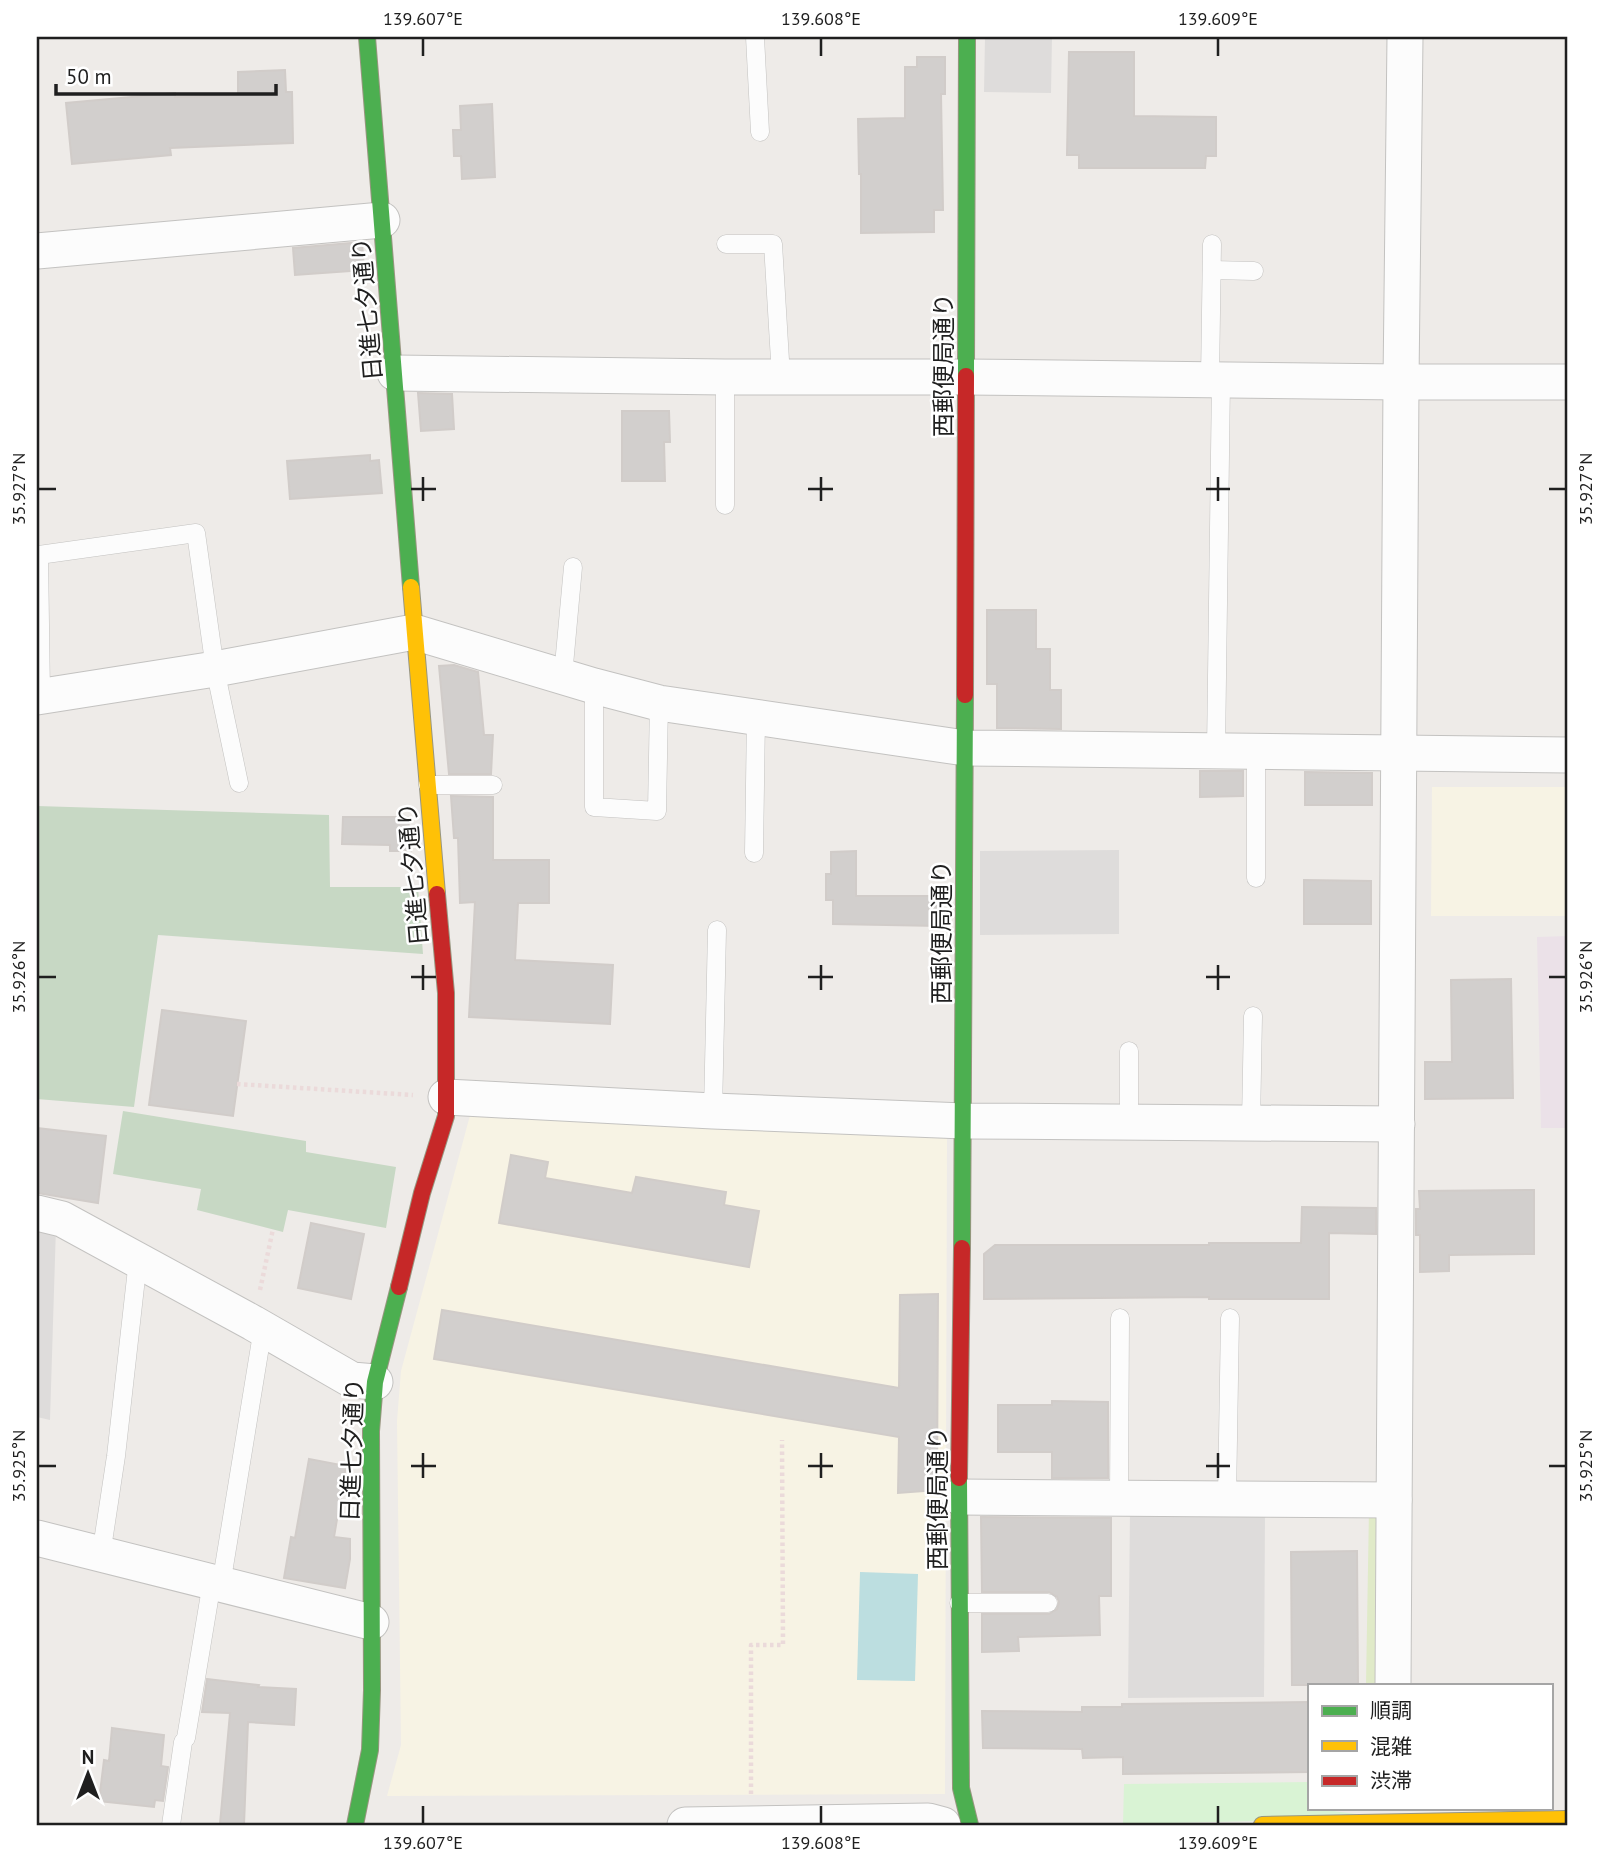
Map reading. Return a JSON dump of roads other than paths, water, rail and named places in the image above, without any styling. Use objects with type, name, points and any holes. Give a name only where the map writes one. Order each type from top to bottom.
[{"type":"street","name":"日進七夕通り","points":[[355,1825],[370,1751],[372,1431],[375,1382],[422,1193],[446,1116],[446,993],[414,632],[367,37]]},
{"type":"street","name":"西郵便局通り","points":[[967,37],[964,1121],[959,1603],[961,1788],[970,1825]]},
{"type":"street","points":[[1393,1684],[1405,37]]},
{"type":"street","points":[[37,251],[382,220]]},
{"type":"street","points":[[395,373],[1568,382]]},
{"type":"street","points":[[39,696],[215,669],[414,632],[659,703],[965,748],[1568,755]]},
{"type":"street","points":[[446,1097],[964,1121],[1397,1124]]},
{"type":"street","points":[[37,1213],[62,1219],[352,1380],[375,1382]]},
{"type":"street","points":[[959,1497],[1394,1500]]},
{"type":"street","points":[[37,1538],[372,1622]]},
{"type":"street","points":[[1262,1825],[1392,1815],[1568,1819]]},
{"type":"street","points":[[685,1825],[928,1821],[943,1825]]},
{"type":"lane","points":[[755,37],[760,132]]},
{"type":"lane","points":[[726,244],[773,244],[781,377]]},
{"type":"lane","points":[[1212,244],[1216,751]]},
{"type":"lane","points":[[1212,270],[1254,271]]},
{"type":"lane","points":[[725,377],[725,505]]},
{"type":"lane","points":[[39,696],[39,555],[196,533],[215,669],[239,783]]},
{"type":"lane","points":[[573,568],[578,681],[594,807],[657,811],[659,703]]},
{"type":"lane","points":[[754,853],[756,716]]},
{"type":"lane","points":[[1256,752],[1256,878]]},
{"type":"lane","points":[[428,785],[493,785]]},
{"type":"lane","points":[[713,1111],[717,930]]},
{"type":"lane","points":[[1251,1123],[1253,1016]]},
{"type":"lane","points":[[1129,1051],[1129,1122]]},
{"type":"lane","points":[[101,1555],[116,1456],[138,1260]]},
{"type":"lane","points":[[1119,1498],[1120,1318]]},
{"type":"lane","points":[[1227,1499],[1230,1318]]},
{"type":"lane","points":[[171,1825],[184,1740],[217,1584],[258,1326]]},
{"type":"lane","points":[[959,1603],[1048,1604]]},
{"type":"water","points":[[860,1572],[918,1574],[915,1681],[857,1680]]}]
